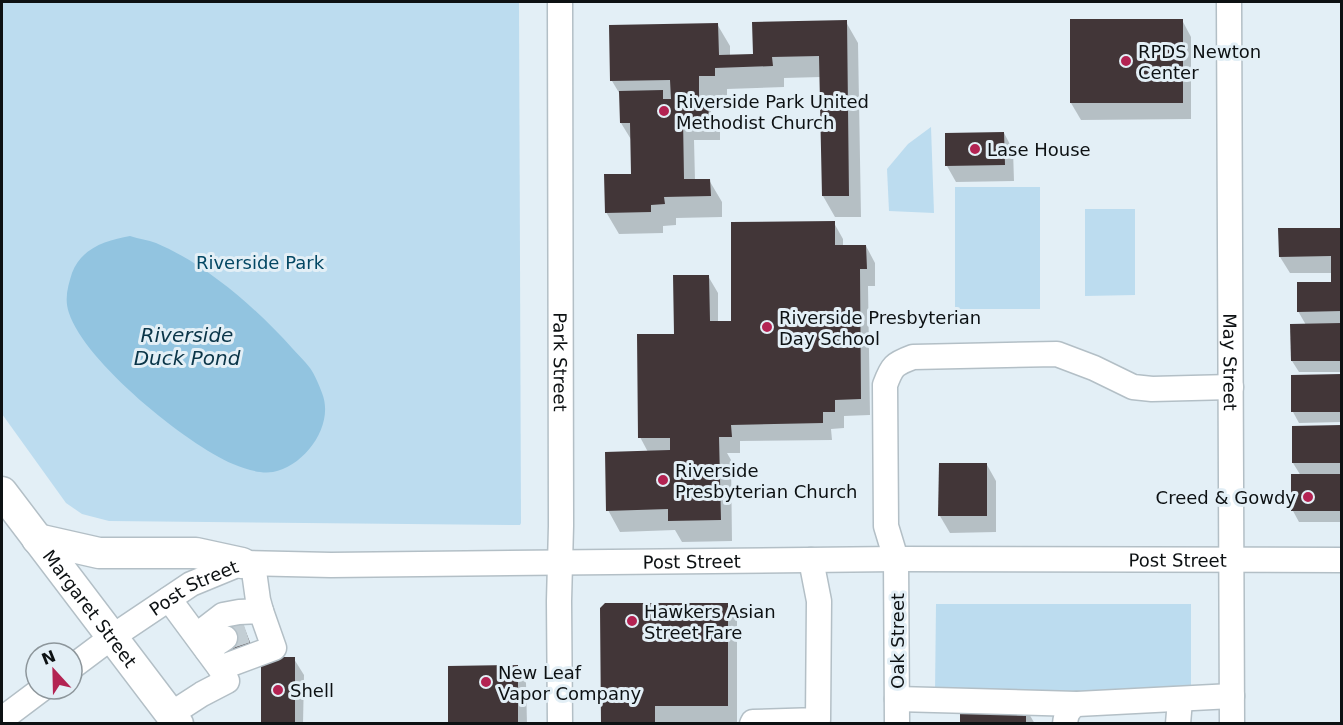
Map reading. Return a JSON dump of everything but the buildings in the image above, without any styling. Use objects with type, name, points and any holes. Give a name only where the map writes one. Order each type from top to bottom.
[{"type":"main road","name":"Margaret Street","points":[[2,492],[174,719]]},
{"type":"main road","points":[[37,539],[99,553],[196,553],[248,564]]},
{"type":"street","name":"Park Street","points":[[560,2],[560,723]]},
{"type":"street","name":"May Street","points":[[1230,2],[1232,723]]},
{"type":"street","name":"Oak Street","points":[[897,723],[896,559],[886,526],[885,385],[891,370],[901,362],[913,357],[1056,354],[1094,368],[1133,387],[1152,389],[1231,387]]},
{"type":"street","name":"Post Street","points":[[84,658],[190,584],[248,564],[896,559],[1341,560]]},
{"type":"street","points":[[752,723],[818,720],[819,601],[811,560]]},
{"type":"street","points":[[174,719],[202,694],[227,681],[232,637],[258,600],[248,564]]},
{"type":"street","points":[[169,599],[232,637]]},
{"type":"street","points":[[897,699],[1071,714],[1179,712],[1232,696]]},
{"type":"street","points":[[2,719],[26,701]]},
{"type":"green space","name":"Riverside Park","points":[[2,2],[519,2],[520,525],[109,521],[82,514],[66,503],[2,414]]},
{"type":"green space","points":[[931,127],[934,213],[889,211],[887,169],[908,144]]},
{"type":"green space","points":[[955,187],[1040,187],[1040,309],[955,309]]},
{"type":"green space","points":[[1085,209],[1135,209],[1135,295],[1085,296]]},
{"type":"green space","points":[[936,604],[1191,604],[1191,691],[935,693]]},
{"type":"water","name":"Riverside Duck Pond","points":[[130,236],[156,243],[175,252],[212,275],[263,318],[310,368],[322,393],[325,405],[324,418],[321,430],[314,442],[296,462],[273,472],[263,472],[238,466],[213,454],[139,399],[95,354],[79,333],[69,313],[67,303],[69,283],[76,264],[88,251],[112,240]]},
{"type":"tunnel","points":[[225,638],[246,631]]},
{"type":"place","name":"RPDS Newton Center","points":[[1126,61]]},
{"type":"place","name":"Riverside Park United Methodist Church","points":[[664,111]]},
{"type":"place","name":"Lase House","points":[[975,149]]},
{"type":"place","name":"Riverside Presbyterian Day School","points":[[767,327]]},
{"type":"place","name":"Riverside Presbyterian Church","points":[[663,480]]},
{"type":"place","name":"Creed & Gowdy","points":[[1308,497]]},
{"type":"place","name":"Hawkers Asian Street Fare","points":[[632,621]]},
{"type":"place","name":"New Leaf Vapor Company","points":[[486,682]]},
{"type":"place","name":"Shell","points":[[278,690]]}]
